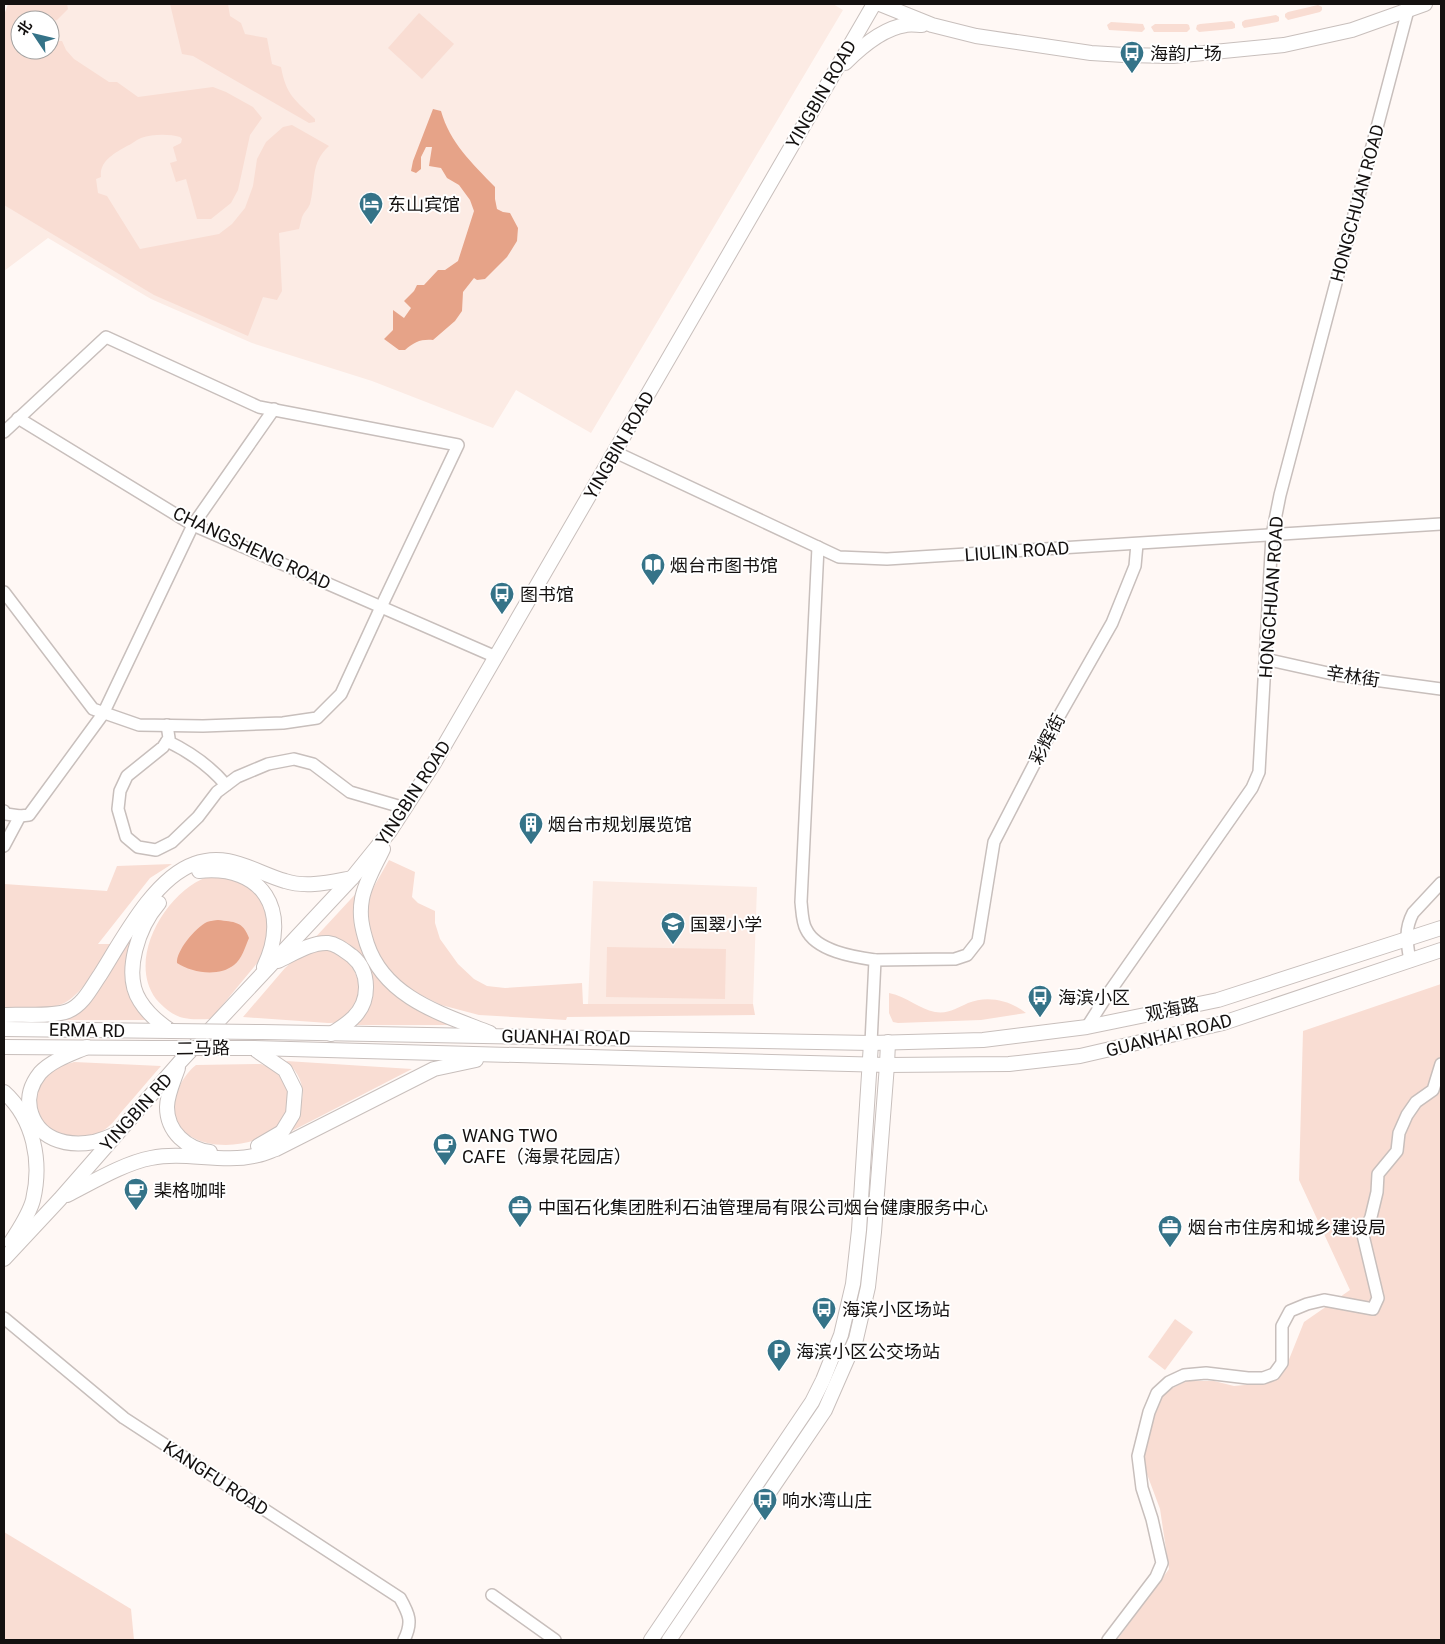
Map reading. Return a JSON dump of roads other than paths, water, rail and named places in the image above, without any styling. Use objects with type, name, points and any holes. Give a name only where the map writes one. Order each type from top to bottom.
[{"type":"main road","name":"YINGBIN ROAD","points":[[352,878],[390,832],[434,765],[874,4]]},
{"type":"main road","points":[[880,4],[932,25],[976,36],[1082,52],[1173,56],[1284,45],[1352,30],[1425,4]]},
{"type":"main road","points":[[832,76],[864,45],[882,34],[905,24],[932,25]]},
{"type":"main road","points":[[390,832],[362,895],[360,910],[361,925],[370,951],[380,970],[396,988],[416,1002],[498,1036]]},
{"type":"main road","points":[[4,1015],[59,1013],[78,1006],[150,899],[174,875],[194,864],[219,860],[236,862],[284,881],[307,885],[352,878]]},
{"type":"main road","points":[[171,1031],[151,1015],[140,1001],[135,990],[133,979],[136,946],[144,924],[152,911],[180,883],[198,871],[214,869],[234,872],[252,881],[262,890],[271,904],[275,920],[274,938],[270,956],[257,981]]},
{"type":"main road","name":"YINGBIN RD","points":[[4,1259],[60,1199],[179,1063],[352,878]]},
{"type":"main road","points":[[1407,940],[1441,928]]},
{"type":"main road","name":"观海路","points":[[871,1043],[983,1040],[1087,1028],[1218,1000],[1407,940]]},
{"type":"main road","points":[[270,965],[313,945],[329,943],[338,946],[357,960],[364,971],[366,982],[366,992],[361,1008],[354,1017],[331,1034]]},
{"type":"main road","name":"GUANHAI ROAD","points":[[504,1055],[888,1065],[1009,1064],[1080,1056],[1223,1023],[1441,950]]},
{"type":"main road","name":"ERMA RD","points":[[4,1029],[171,1031]]},
{"type":"main road","name":"二马路","points":[[171,1031],[262,1032]]},
{"type":"main road","name":"GUANHAI ROAD","points":[[262,1032],[871,1043]]},
{"type":"main road","points":[[669,1640],[825,1410],[856,1339],[868,1287],[874,1232],[888,1065],[888,1042]]},
{"type":"main road","points":[[651,1640],[812,1402],[841,1335],[853,1284],[860,1230],[871,1043]]},
{"type":"main road","name":"ERMA RD","points":[[4,1047],[154,1048]]},
{"type":"main road","points":[[87,1047],[50,1064],[34,1081],[29,1105],[32,1118],[38,1128],[48,1137],[63,1142],[94,1142],[116,1134]]},
{"type":"main road","name":"二马路","points":[[154,1048],[252,1048],[504,1055]]},
{"type":"main road","points":[[179,1063],[167,1106],[170,1122],[176,1133],[185,1143],[198,1150],[216,1153],[236,1152],[264,1144],[282,1132],[293,1114],[295,1102],[295,1090],[286,1070],[252,1048]]},
{"type":"main road","points":[[60,1199],[121,1169],[150,1158],[176,1156],[229,1158],[257,1156],[276,1149],[434,1069],[504,1055]]},
{"type":"main road","points":[[4,1092],[17,1107],[32,1135],[36,1169],[32,1202],[22,1224],[4,1254]]},
{"type":"street","name":"HONGCHUAN ROAD","points":[[1087,1028],[1108,994],[1252,788],[1260,772],[1272,535],[1280,495],[1408,10]]},
{"type":"street","points":[[4,432],[106,337],[258,407],[458,445],[341,694],[317,718],[283,723],[167,726],[139,725],[104,714],[93,709],[4,592]]},
{"type":"street","points":[[4,811],[6,814],[29,815],[104,714],[193,525],[274,410]]},
{"type":"street","name":"CHANGSHENG ROAD","points":[[18,418],[193,525],[496,657]]},
{"type":"street","name":"LIULIN ROAD","points":[[614,452],[839,557],[887,559],[1441,524]]},
{"type":"street","name":"彩辉街","points":[[875,960],[955,959],[967,955],[978,941],[994,842],[1058,718],[1112,623],[1134,566],[1137,544]]},
{"type":"street","points":[[818,547],[801,902],[806,929],[820,945],[853,956],[875,960],[871,1043]]},
{"type":"street","name":"辛林街","points":[[1265,659],[1336,675],[1441,689]]},
{"type":"street","points":[[167,726],[169,738],[162,747],[127,776],[120,791],[118,809],[126,837],[138,847],[156,850],[172,842],[198,817],[217,792],[237,777],[268,764],[294,759],[314,764],[350,792],[405,808]]},
{"type":"street","points":[[166,741],[186,750],[200,760],[226,785]]},
{"type":"street","points":[[4,846],[20,816]]},
{"type":"street","points":[[1410,960],[1406,927],[1413,914],[1441,883]]},
{"type":"street","points":[[1108,1640],[1156,1577],[1162,1563],[1152,1519],[1142,1488],[1138,1456],[1149,1412],[1157,1393],[1169,1382],[1184,1375],[1206,1372],[1248,1378],[1263,1378],[1274,1374],[1282,1363],[1282,1326],[1290,1311],[1307,1304],[1324,1300],[1373,1309],[1378,1298],[1363,1235],[1371,1217],[1378,1192],[1378,1174],[1397,1150],[1399,1133],[1407,1114],[1416,1102],[1433,1090],[1441,1064]]},
{"type":"street","name":"KANGFU ROAD","points":[[4,1318],[124,1418],[400,1598],[409,1612],[410,1622],[404,1640]]},
{"type":"street","points":[[492,1595],[555,1640]]},
{"type":"place","name":"海韵广场","points":[[1132,74]]},
{"type":"place","name":"东山宾馆","points":[[371,225]]},
{"type":"place","name":"烟台市图书馆","points":[[653,586]]},
{"type":"place","name":"图书馆","points":[[502,615]]},
{"type":"place","name":"烟台市规划展览馆","points":[[531,845]]},
{"type":"place","name":"国翠小学","points":[[673,945]]},
{"type":"place","name":"海滨小区","points":[[1040,1018]]},
{"type":"place","name":"WANG TWO CAFE（海景花园店）","points":[[445,1166]]},
{"type":"place","name":"棐格咖啡","points":[[136,1211]]},
{"type":"place","name":"中国石化集团胜利石油管理局有限公司烟台健康服务中心","points":[[520,1228]]},
{"type":"place","name":"烟台市住房和城乡建设局","points":[[1170,1248]]},
{"type":"place","name":"海滨小区场站","points":[[824,1330]]},
{"type":"place","name":"海滨小区公交场站","points":[[779,1372]]},
{"type":"place","name":"响水湾山庄","points":[[765,1521]]}]
